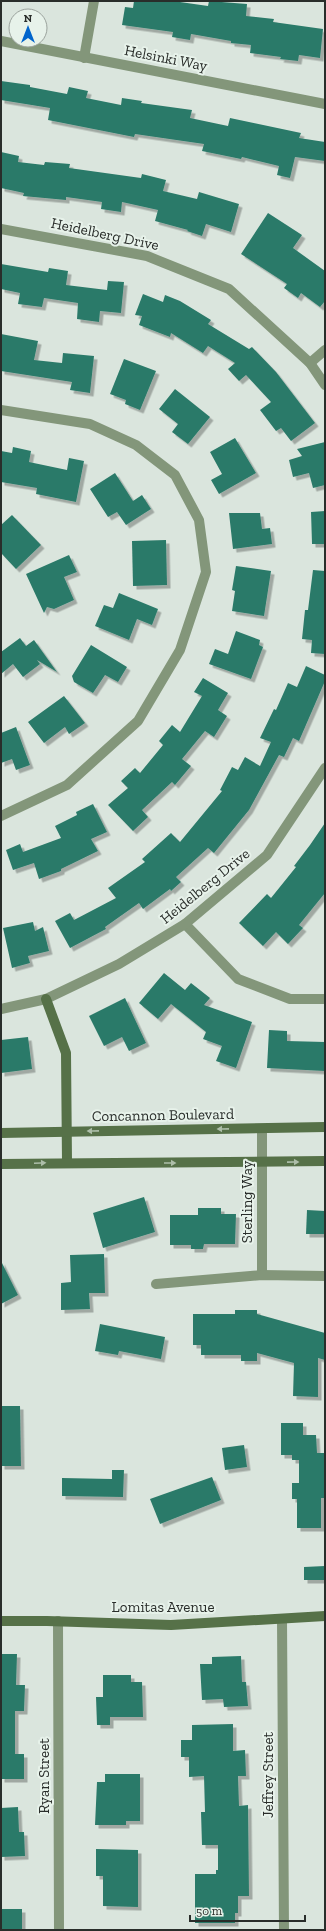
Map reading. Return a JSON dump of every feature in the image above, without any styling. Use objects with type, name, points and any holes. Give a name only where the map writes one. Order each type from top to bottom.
[{"type":"main road","points":[[46,999],[66,1053],[67,1162]]},
{"type":"main road","name":"Concannon Boulevard","points":[[1,1133],[325,1127]]},
{"type":"main road","points":[[1,1164],[67,1162],[262,1163],[325,1161]]},
{"type":"main road","name":"Lomitas Avenue","points":[[1,1621],[58,1621],[171,1625],[325,1616]]},
{"type":"street","points":[[84,58],[94,1]]},
{"type":"street","name":"Helsinki Way","points":[[1,41],[325,104]]},
{"type":"street","name":"Heidelberg Drive","points":[[1,229],[147,256],[229,289],[310,363],[325,386]]},
{"type":"street","points":[[310,363],[325,350]]},
{"type":"street","points":[[1,410],[90,424],[136,445],[175,475],[200,520],[206,572],[180,650],[138,721],[67,785],[1,816]]},
{"type":"street","name":"Heidelberg Drive","points":[[1,1009],[46,999],[119,964],[185,924],[267,855],[325,768]]},
{"type":"street","points":[[185,924],[238,978],[290,999],[325,998]]},
{"type":"street","name":"Sterling Way","points":[[262,1129],[262,1275]]},
{"type":"street","points":[[156,1284],[262,1275],[325,1276]]},
{"type":"street","name":"Jeffrey Street","points":[[282,1619],[284,1930]]},
{"type":"street","name":"Ryan Street","points":[[58,1621],[59,1930]]},
{"type":"building","points":[[134,1],[173,1],[208,6],[209,1],[247,4],[246,16],[274,19],[273,22],[323,29],[320,58],[299,55],[298,61],[280,59],[281,57],[250,53],[251,45],[231,43],[231,41],[191,34],[190,40],[172,37],[173,32],[122,25],[125,7],[133,8]]},
{"type":"building","points":[[1,81],[30,85],[30,87],[67,94],[69,87],[88,91],[86,98],[121,105],[122,98],[142,101],[141,103],[192,110],[190,118],[228,126],[230,118],[301,133],[299,138],[325,142],[325,161],[295,157],[290,178],[277,175],[279,166],[242,157],[241,159],[202,151],[204,144],[135,134],[134,137],[48,120],[50,108],[1,100]]},
{"type":"building","points":[[1,152],[19,156],[18,162],[44,165],[45,162],[70,164],[69,168],[141,178],[142,174],[166,180],[163,191],[197,199],[199,192],[239,204],[231,232],[206,224],[202,236],[187,231],[188,230],[155,221],[158,210],[122,202],[121,212],[101,209],[102,202],[66,197],[66,200],[23,196],[24,193],[1,188]]},
{"type":"building","points":[[268,213],[302,235],[293,248],[325,271],[325,301],[320,307],[301,293],[298,298],[284,288],[287,284],[241,254]]},
{"type":"building","points":[[1,264],[48,272],[49,268],[68,271],[66,285],[107,290],[108,281],[124,282],[121,313],[100,311],[99,322],[77,319],[78,303],[44,298],[42,307],[18,304],[20,293],[1,289]]},
{"type":"building","points":[[143,294],[163,302],[165,295],[180,301],[211,320],[208,324],[249,349],[252,347],[276,372],[315,423],[291,441],[281,428],[276,431],[260,410],[271,402],[246,375],[239,381],[228,369],[235,363],[208,346],[203,353],[171,333],[170,337],[139,325],[142,316],[135,315]]},
{"type":"building","points":[[1,334],[38,341],[34,360],[62,363],[63,353],[94,356],[90,393],[70,390],[72,382],[1,371]]},
{"type":"building","points":[[124,359],[156,371],[140,410],[125,404],[126,400],[110,394]]},
{"type":"building","points":[[175,389],[210,417],[188,444],[172,432],[178,424],[159,409]]},
{"type":"building","points":[[235,438],[256,473],[219,494],[211,480],[222,474],[210,452]]},
{"type":"building","points":[[325,442],[325,485],[313,488],[309,473],[293,477],[289,460],[302,456],[297,449]]},
{"type":"building","points":[[13,447],[31,451],[29,462],[67,470],[69,458],[84,461],[76,502],[36,494],[37,488],[1,482],[1,451],[12,453]]},
{"type":"building","points":[[115,473],[133,501],[142,495],[151,509],[126,525],[117,512],[108,517],[90,489]]},
{"type":"building","points":[[325,511],[325,544],[312,544],[311,512]]},
{"type":"building","points":[[229,513],[260,513],[262,529],[270,528],[272,544],[233,549]]},
{"type":"building","points":[[12,515],[41,545],[16,569],[1,553],[1,525]]},
{"type":"building","points":[[166,540],[167,585],[133,586],[132,541]]},
{"type":"building","points":[[69,555],[77,572],[64,577],[74,600],[54,609],[47,607],[44,613],[26,574]]},
{"type":"building","points":[[236,566],[271,571],[264,616],[232,611],[235,591],[232,590]]},
{"type":"building","points":[[313,570],[325,571],[325,654],[311,653],[312,640],[302,639],[305,610],[308,610]]},
{"type":"building","points":[[119,593],[158,609],[152,625],[137,619],[129,640],[95,626],[104,605],[113,608]]},
{"type":"building","points":[[236,631],[260,640],[259,645],[263,647],[251,679],[209,664],[215,649],[228,654]]},
{"type":"building","points":[[20,638],[26,646],[34,640],[57,672],[37,660],[40,664],[23,677],[13,664],[1,674],[1,652]]},
{"type":"building","points":[[91,645],[127,667],[118,682],[105,675],[93,693],[74,682],[72,676]]},
{"type":"building","points":[[306,666],[325,675],[325,681],[299,741],[293,738],[284,757],[279,755],[249,810],[214,853],[208,848],[176,877],[181,882],[171,891],[170,889],[143,909],[139,903],[105,927],[106,929],[70,948],[55,921],[70,913],[74,920],[116,898],[108,888],[145,862],[142,859],[171,833],[180,842],[222,791],[220,790],[232,767],[238,770],[245,757],[260,766],[271,742],[260,738],[274,709],[276,710],[288,683],[297,687]]},
{"type":"building","points":[[203,678],[228,693],[218,710],[227,716],[214,737],[205,731],[182,759],[191,766],[175,785],[172,782],[142,810],[148,817],[133,831],[108,805],[128,788],[121,781],[135,768],[140,773],[163,745],[159,741],[172,725],[180,732],[202,696],[194,692]]},
{"type":"building","points":[[64,696],[85,723],[69,734],[65,727],[44,743],[28,722]]},
{"type":"building","points":[[16,727],[30,765],[16,770],[12,759],[1,763],[1,733]]},
{"type":"building","points":[[93,804],[107,832],[91,839],[98,851],[61,869],[61,871],[39,879],[34,863],[13,870],[6,850],[20,844],[23,852],[61,838],[55,826],[77,815],[76,812]]},
{"type":"building","points":[[325,823],[325,893],[299,925],[303,928],[288,944],[276,932],[263,946],[239,923],[267,894],[271,898],[296,867],[294,866]]},
{"type":"building","points":[[33,922],[35,931],[43,927],[49,951],[28,956],[30,963],[12,968],[3,928]]},
{"type":"building","points":[[164,973],[185,990],[191,983],[210,998],[204,1005],[252,1022],[236,1068],[216,1061],[222,1046],[203,1039],[206,1032],[171,1004],[158,1019],[139,1003]]},
{"type":"building","points":[[125,998],[146,1043],[129,1051],[122,1037],[104,1046],[89,1016]]},
{"type":"building","points":[[269,1030],[287,1031],[287,1041],[325,1042],[325,1071],[267,1068]]},
{"type":"building","points":[[28,1037],[32,1069],[1,1073],[1,1040]]},
{"type":"building","points":[[144,1197],[155,1232],[103,1248],[93,1213]]},
{"type":"building","points":[[198,1208],[221,1208],[221,1214],[236,1214],[235,1244],[204,1244],[203,1249],[191,1249],[191,1245],[170,1245],[170,1215],[198,1215]]},
{"type":"building","points":[[307,1210],[325,1211],[325,1234],[306,1234]]},
{"type":"building","points":[[104,1254],[105,1293],[89,1293],[90,1309],[61,1310],[61,1283],[71,1282],[70,1255]]},
{"type":"building","points":[[1,1261],[18,1295],[1,1304]]},
{"type":"building","points":[[235,1310],[257,1310],[257,1314],[325,1333],[325,1360],[318,1358],[318,1397],[293,1396],[294,1363],[257,1353],[257,1361],[241,1361],[241,1355],[201,1355],[201,1345],[193,1345],[193,1314],[235,1314]]},
{"type":"building","points":[[100,1324],[165,1337],[161,1359],[119,1351],[118,1355],[95,1351]]},
{"type":"building","points":[[1,1406],[20,1406],[21,1466],[1,1466]]},
{"type":"building","points":[[281,1423],[303,1423],[303,1435],[316,1435],[317,1453],[325,1453],[325,1498],[321,1498],[321,1528],[297,1528],[297,1499],[292,1499],[292,1483],[299,1483],[299,1460],[292,1460],[292,1455],[281,1455]]},
{"type":"building","points":[[244,1445],[247,1467],[225,1470],[222,1448]]},
{"type":"building","points":[[112,1470],[124,1470],[123,1497],[62,1496],[62,1478],[112,1479]]},
{"type":"building","points":[[212,1477],[221,1500],[160,1524],[150,1499]]},
{"type":"building","points":[[325,1566],[325,1580],[304,1580],[304,1567]]},
{"type":"building","points":[[1,1654],[17,1654],[16,1685],[25,1685],[24,1711],[15,1711],[15,1754],[24,1754],[24,1779],[1,1779]]},
{"type":"building","points":[[241,1656],[242,1682],[246,1682],[248,1706],[224,1707],[223,1699],[202,1700],[200,1664],[212,1664],[212,1657]]},
{"type":"building","points":[[103,1675],[131,1675],[131,1682],[142,1682],[143,1717],[110,1717],[110,1725],[97,1725],[96,1697],[103,1697]]},
{"type":"building","points":[[233,1724],[233,1751],[245,1750],[246,1776],[238,1776],[239,1806],[248,1805],[249,1896],[238,1896],[238,1913],[235,1913],[235,1923],[195,1923],[195,1874],[216,1874],[216,1870],[218,1870],[218,1845],[202,1845],[201,1812],[205,1812],[204,1776],[189,1777],[189,1757],[181,1757],[181,1740],[192,1740],[192,1725]]},
{"type":"building","points":[[105,1774],[140,1774],[140,1821],[126,1821],[126,1825],[95,1825],[97,1782],[105,1782]]},
{"type":"building","points":[[18,1807],[19,1832],[24,1832],[25,1856],[1,1857],[1,1808]]},
{"type":"building","points":[[96,1849],[138,1850],[138,1907],[103,1906],[103,1876],[96,1876]]},
{"type":"building","points":[[1,1909],[22,1909],[22,1930],[1,1930]]}]
